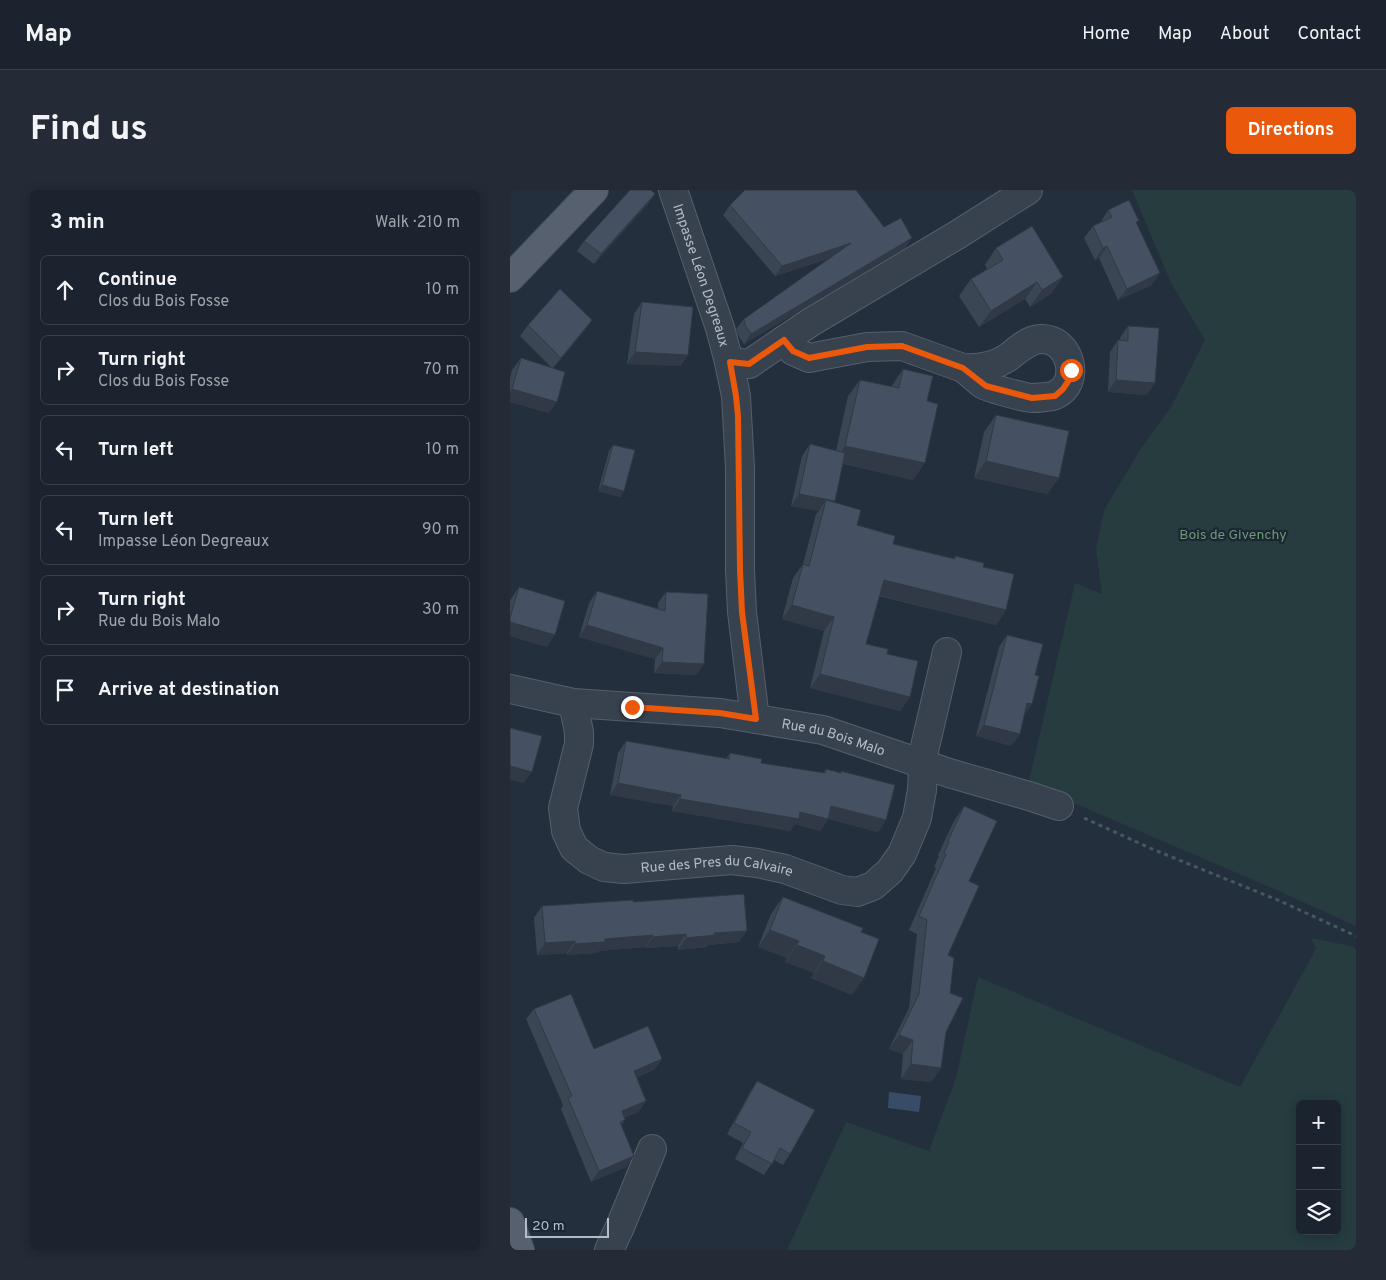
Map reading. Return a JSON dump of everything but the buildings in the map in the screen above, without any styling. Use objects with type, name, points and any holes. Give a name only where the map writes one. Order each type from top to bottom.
[{"type":"main road","points":[[510,278],[594,190]]},
{"type":"main road","points":[[510,1222],[520,1250]]},
{"type":"street","name":"Impasse Léon Degreaux","points":[[673,190],[720,328],[730,362],[736,396],[742,612],[756,719]]},
{"type":"street","points":[[730,362],[749,364],[811,322],[957,235],[1028,190]]},
{"type":"street","points":[[784,340],[793,351],[809,358],[867,347],[902,346],[963,368]]},
{"type":"street","name":"Rue des Pres du Calvaire","points":[[573,704],[580,744],[563,808],[566,831],[574,848],[589,860],[604,868],[624,869],[732,860],[758,863],[785,870],[842,890],[857,892],[874,886],[890,872],[902,854],[917,818],[922,790],[924,751],[947,652]]},
{"type":"street","name":"Rue du Bois Malo","points":[[510,689],[573,704],[720,713],[823,730],[1059,806]]},
{"type":"street","points":[[609,1250],[652,1149]]},
{"type":"path","points":[[1059,806],[1152,849],[1280,901],[1356,936]]},
{"type":"green space","name":"Bois de Givenchy","points":[[1132,190],[1356,190],[1356,926],[1076,804],[1029,781],[1075,583],[1102,594],[1096,549],[1104,510],[1142,447],[1171,407],[1205,340],[1171,283]]},
{"type":"green space","points":[[1311,938],[1351,946],[1356,949],[1356,1250],[787,1250],[846,1122],[929,1151],[956,1078],[978,977],[1240,1087],[1316,949]]},
{"type":"water","points":[[889,1092],[921,1096],[919,1112],[888,1108]]},
{"type":"route","points":[[632,707],[720,713],[756,719],[742,612],[738,416],[730,362],[749,364],[784,340],[793,351],[809,358],[867,347],[902,346],[963,368],[986,386],[1032,398],[1055,396],[1069,380],[1071,370]]}]
